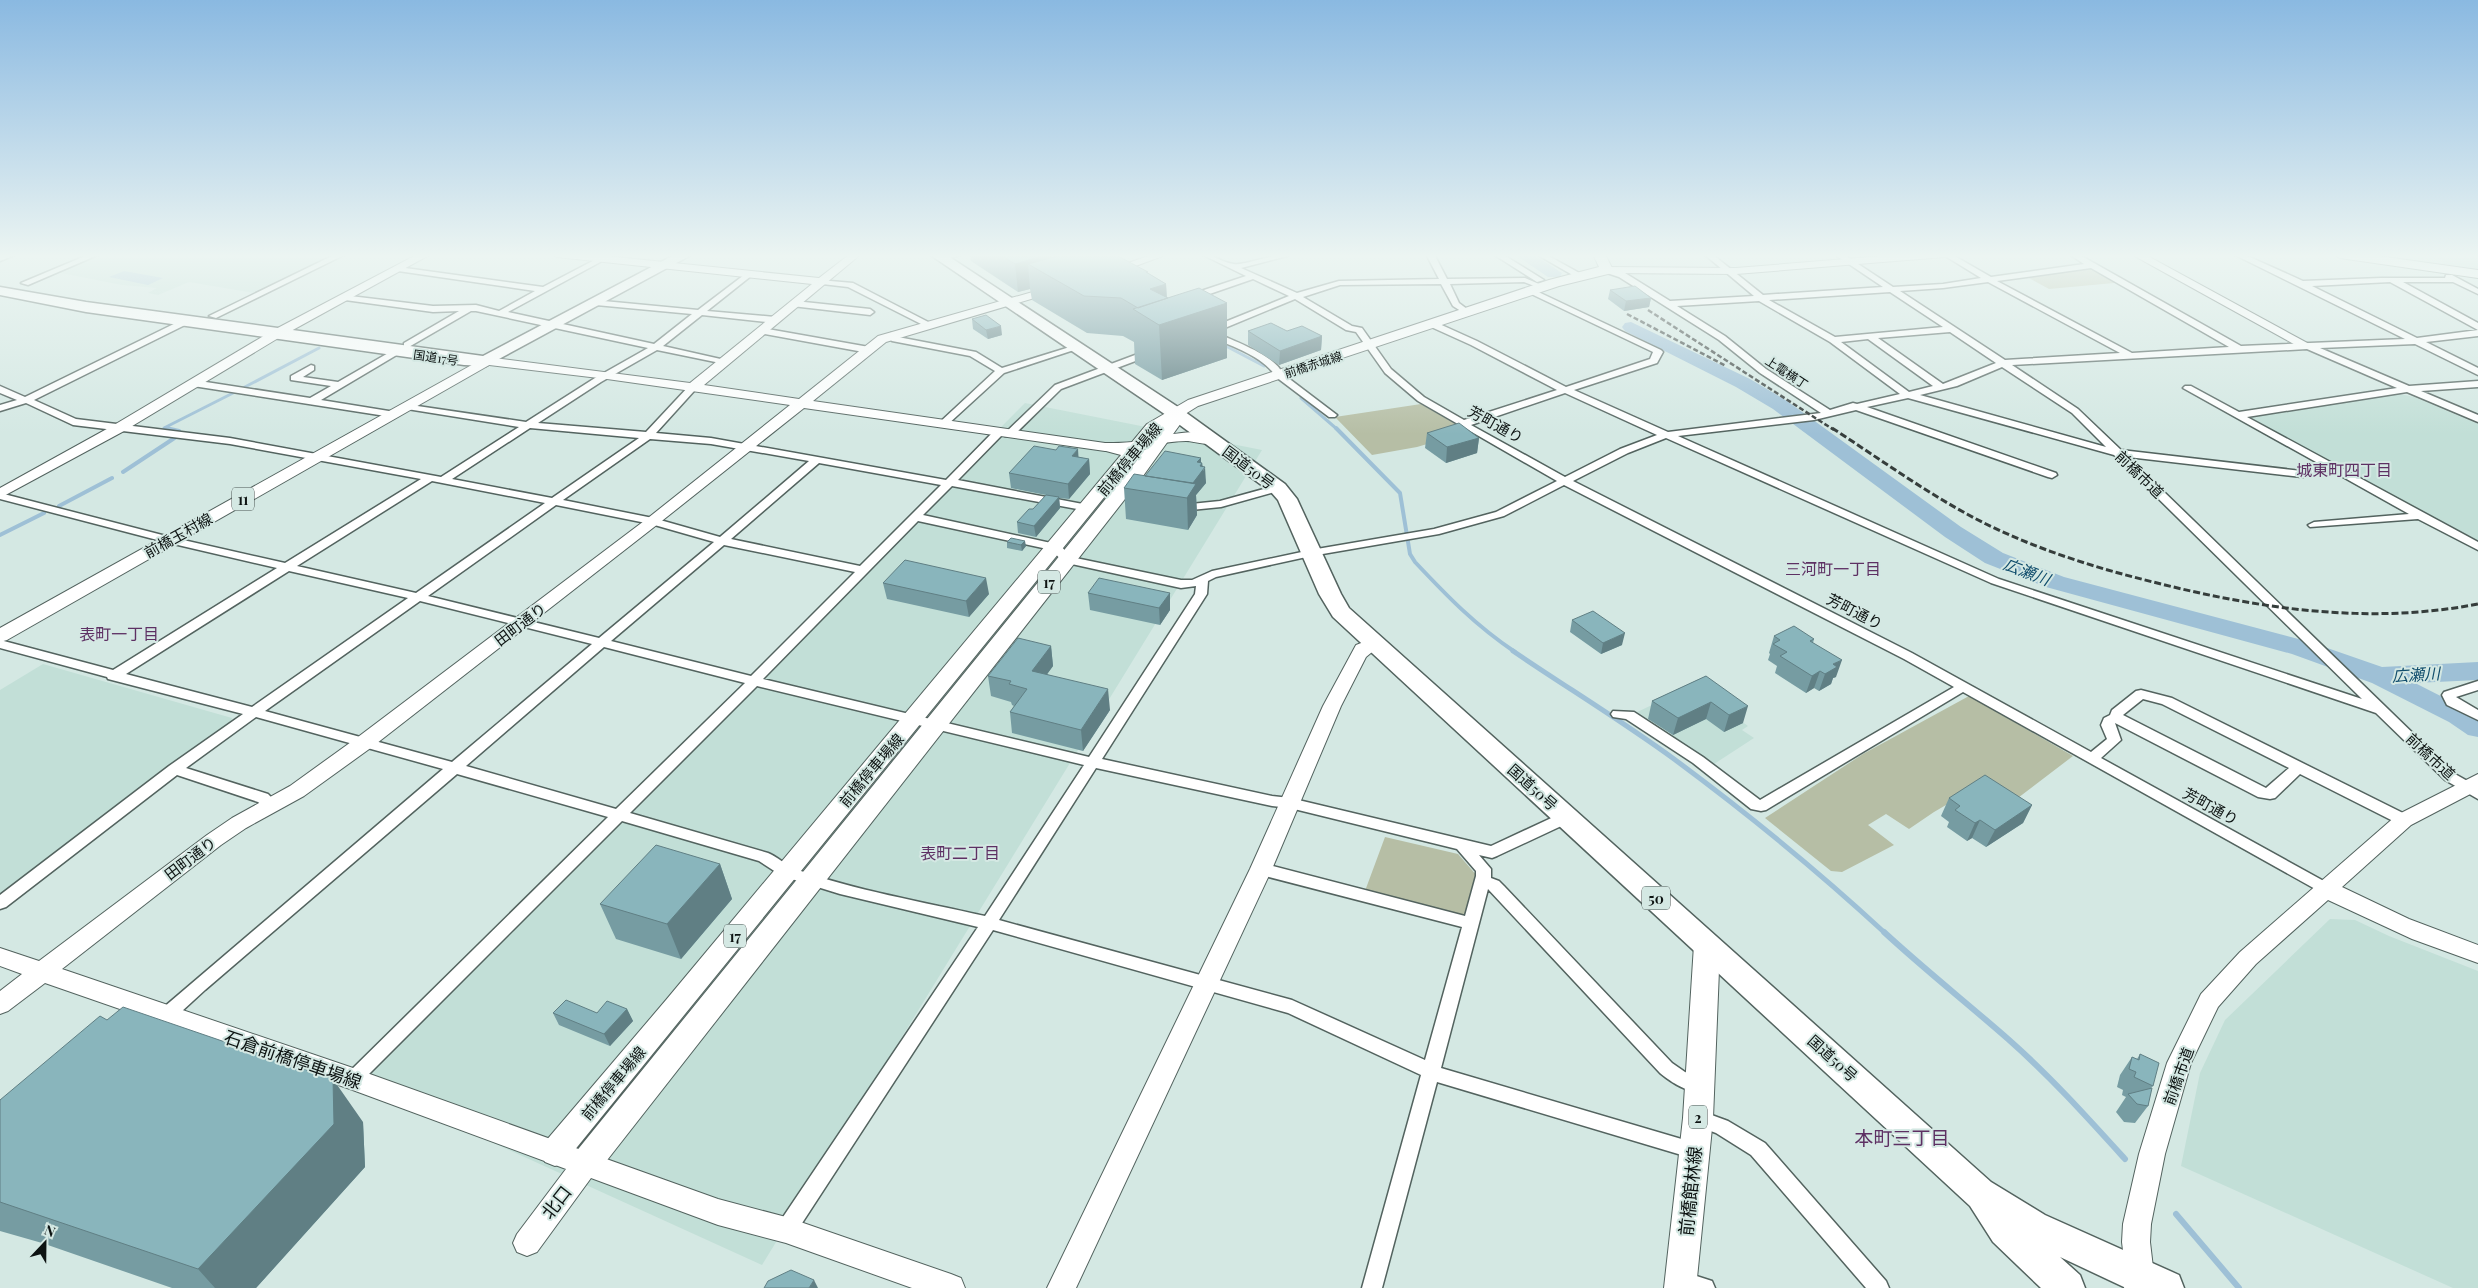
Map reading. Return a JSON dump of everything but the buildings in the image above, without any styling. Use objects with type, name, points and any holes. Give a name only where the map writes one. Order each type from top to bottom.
[{"type":"highway","name":"国道17号","points":[[147,314],[186,321],[282,331],[486,361]]},
{"type":"highway","name":"国道17号","points":[[203,314],[282,331]]},
{"type":"highway","points":[[486,361],[572,314]]},
{"type":"highway","name":"国道50号","points":[[1025,314],[1175,413],[1278,488],[1287,499],[1335,604],[1374,643],[1979,1193],[2033,1227],[2139,1282],[2166,1288]]},
{"type":"highway","points":[[1979,1193],[2005,1230],[2067,1288]]},
{"type":"main road","name":"前橋赤城線","points":[[1175,413],[1193,403],[1461,314]]},
{"type":"main road","name":"前橋玉村線","points":[[0,636],[486,361]]},
{"type":"main road","points":[[1109,448],[1139,452],[1141,434],[1153,415],[1153,403],[1150,398]]},
{"type":"main road","name":"前橋停車場線","points":[[586,1163],[812,880],[926,721],[1061,553],[1088,508],[1117,472],[1139,452],[1161,440],[1173,423],[1175,413]]},
{"type":"main road","name":"前橋停車場線","points":[[1061,553],[1121,498],[1139,452],[1153,427],[1175,413]]},
{"type":"main road","points":[[1109,448],[1120,459],[1117,472]]},
{"type":"main road","name":"前橋停車場線","points":[[555,1152],[787,872],[926,721]]},
{"type":"main road","name":"前橋館林線","points":[[1689,1286],[1695,1151],[1708,945]]},
{"type":"street","points":[[213,316],[217,314]]},
{"type":"street","points":[[0,495],[314,314]]},
{"type":"street","points":[[311,402],[460,314]]},
{"type":"street","points":[[500,314],[722,362]]},
{"type":"street","points":[[443,480],[606,375],[655,348],[698,314]]},
{"type":"street","points":[[699,314],[775,320]]},
{"type":"street","points":[[0,903],[174,769],[649,435],[692,388],[782,314]]},
{"type":"street","points":[[908,314],[930,325]]},
{"type":"street","name":"田町通り","points":[[0,1004],[220,836],[308,784],[365,742],[654,521],[804,404],[882,339],[969,314]]},
{"type":"street","points":[[1248,314],[1203,331],[1254,354],[1276,368],[1279,375],[1332,415]]},
{"type":"street","name":"芳町通り","points":[[1326,314],[1349,328],[1359,330],[1393,375],[1421,399],[1463,424],[1564,481],[1731,564],[1963,687],[2326,889]]},
{"type":"street","points":[[1463,424],[1653,362],[1658,351],[1592,314]]},
{"type":"street","name":"上電横丁","points":[[1685,314],[1722,338],[1763,371],[1828,413]]},
{"type":"street","points":[[1788,314],[1832,340],[1906,394],[2118,452],[2302,474],[2335,469]]},
{"type":"street","name":"前橋市道","points":[[1929,314],[2075,411],[2450,776],[2474,787]]},
{"type":"street","points":[[2054,314],[2130,355]]},
{"type":"street","points":[[2179,314],[2239,348]]},
{"type":"street","points":[[2248,314],[2305,345],[2478,418]]},
{"type":"street","points":[[2362,314],[2478,372]]},
{"type":"street","points":[[2455,314],[2478,327]]},
{"type":"street","points":[[0,408],[24,401],[186,321]]},
{"type":"street","points":[[1432,324],[1474,343],[1567,391],[1995,581],[2382,710]]},
{"type":"street","points":[[1832,340],[1952,329]]},
{"type":"street","points":[[762,331],[869,350]]},
{"type":"street","points":[[916,517],[1181,584],[1202,581],[1212,574],[1311,553],[1401,538],[1472,523],[1508,511],[1624,451],[1665,435],[1809,418],[1941,387],[2001,366],[2004,363],[2239,348],[2416,341],[2478,333]]},
{"type":"street","points":[[892,336],[895,339],[973,354],[1002,371]]},
{"type":"street","points":[[1870,337],[1941,387]]},
{"type":"street","points":[[943,424],[1002,371],[1076,348]]},
{"type":"street","points":[[353,1079],[754,681],[948,483],[1058,387],[1157,350]]},
{"type":"street","points":[[486,361],[606,375],[1109,448]]},
{"type":"street","points":[[311,368],[294,378],[340,385]]},
{"type":"street","points":[[193,383],[392,414]]},
{"type":"street","points":[[2239,415],[2409,389],[2478,384]]},
{"type":"street","points":[[2188,388],[2478,546]]},
{"type":"street","points":[[0,389],[24,401],[55,410],[73,422],[230,441],[318,456],[654,521],[723,541],[862,570]]},
{"type":"street","points":[[407,406],[527,425],[649,435],[747,448],[948,483],[958,483],[1088,508]]},
{"type":"street","points":[[1854,406],[2052,475]]},
{"type":"street","points":[[1161,440],[1186,435],[1212,440]]},
{"type":"street","points":[[158,1023],[199,985],[817,460]]},
{"type":"street","points":[[113,676],[430,478]]},
{"type":"street","points":[[1171,506],[1221,504],[1278,488]]},
{"type":"street","points":[[0,495],[169,540],[418,596],[602,644],[1092,762],[1272,801],[1290,803],[1492,852],[1567,817]]},
{"type":"street","points":[[2314,524],[2419,515]]},
{"type":"street","points":[[786,1230],[989,922],[1196,602],[1201,594],[1202,581]]},
{"type":"street","points":[[1061,1288],[1261,869],[1332,706],[1357,656],[1362,649],[1374,643]]},
{"type":"street","points":[[0,644],[113,676],[365,742],[618,815],[770,860],[787,872],[812,880],[989,922],[1307,1012],[1451,1078],[1695,1151]]},
{"type":"street","points":[[2478,685],[2449,695],[2452,702],[2478,716]]},
{"type":"street","points":[[1618,714],[1629,715],[1698,760],[1756,805],[1761,806],[1887,734],[1963,687]]},
{"type":"street","points":[[2092,758],[2114,740],[2108,725],[2109,721],[2141,694],[2153,696],[2299,766],[2404,820]]},
{"type":"street","points":[[2116,717],[2263,793],[2270,794],[2299,766]]},
{"type":"street","points":[[174,769],[263,798],[272,805]]},
{"type":"street","name":"前橋市道","points":[[2139,1282],[2136,1242],[2137,1224],[2152,1154],[2179,1063],[2209,1001],[2248,958],[2404,820],[2474,787]]},
{"type":"street","points":[[1372,1288],[1483,881],[1483,869],[1461,844]]},
{"type":"street","points":[[1261,869],[1470,923]]},
{"type":"street","points":[[1483,881],[1499,890],[1666,1068],[1679,1078],[1700,1085]]},
{"type":"street","points":[[2326,889],[2371,913],[2431,939],[2478,954]]},
{"type":"street","name":"石倉前橋停車場線","points":[[0,957],[42,971],[158,1023],[353,1079],[718,1212],[786,1230],[950,1288]]},
{"type":"street","points":[[1698,1118],[1722,1127],[1758,1149],[1879,1288]]},
{"type":"street","name":"北口","points":[[527,1243],[586,1163]]},
{"type":"shaded area","points":[[2400,394],[2414,397],[2478,424],[2478,542],[2251,419],[2250,416]]},
{"type":"shaded area","points":[[1025,403],[1262,450],[762,1265],[353,1079]]},
{"type":"shaded area","points":[[1421,404],[1457,425],[1451,437],[1417,447],[1372,455],[1335,417]]},
{"type":"shaded area","points":[[43,664],[232,718],[230,726],[0,896],[0,690]]},
{"type":"shaded area","points":[[1692,686],[1748,726],[1742,730],[1754,738],[1711,766],[1633,714]]},
{"type":"shaded area","points":[[1969,696],[2073,756],[2006,807],[1975,788],[1909,829],[1886,814],[1868,825],[1894,845],[1842,872],[1831,871],[1765,818],[1863,754]]},
{"type":"shaded area","points":[[1385,837],[1458,854],[1478,877],[1468,912],[1460,916],[1365,891]]},
{"type":"shaded area","points":[[2330,919],[2355,920],[2389,936],[2478,971],[2478,1288],[2453,1288],[2181,1166],[2200,1073],[2225,1020]]},
{"type":"waterway","name":"広瀬川","points":[[1631,327],[1743,383],[1780,405],[1953,532],[1994,558],[2055,582],[2301,648],[2380,676],[2478,671]]},
{"type":"waterway","points":[[1224,345],[1264,366]]},
{"type":"waterway","points":[[243,388],[319,348]]},
{"type":"waterway","points":[[173,430],[164,428],[235,392]]},
{"type":"waterway","points":[[1301,398],[1338,430]]},
{"type":"waterway","points":[[166,428],[179,431]]},
{"type":"waterway","points":[[1338,430],[1400,493],[1410,554],[1415,562],[1474,621],[1515,652]]},
{"type":"waterway","points":[[123,472],[176,437]]},
{"type":"waterway","points":[[59,506],[112,478]]},
{"type":"waterway","points":[[0,535],[44,513]]},
{"type":"waterway","points":[[1513,651],[1634,731],[1701,779],[1808,865],[1885,933]]},
{"type":"waterway","points":[[2383,678],[2459,715],[2478,728]]},
{"type":"waterway","points":[[1884,932],[2039,1067],[2125,1159]]},
{"type":"waterway","points":[[2176,1214],[2239,1288]]},
{"type":"railway","points":[[1627,314],[1726,366]]},
{"type":"railway","points":[[1654,314],[1834,430]]},
{"type":"railway","points":[[1832,428],[1927,490],[1986,524],[2047,550],[2132,577],[2234,600],[2315,611],[2396,613],[2478,604]]},
{"type":"district","name":"城東町四丁目","points":[[2344,469]]},
{"type":"district","name":"三河町一丁目","points":[[1833,568]]},
{"type":"district","name":"表町一丁目","points":[[119,633]]},
{"type":"district","name":"表町二丁目","points":[[960,852]]},
{"type":"district","name":"本町三丁目","points":[[1902,1137]]}]
